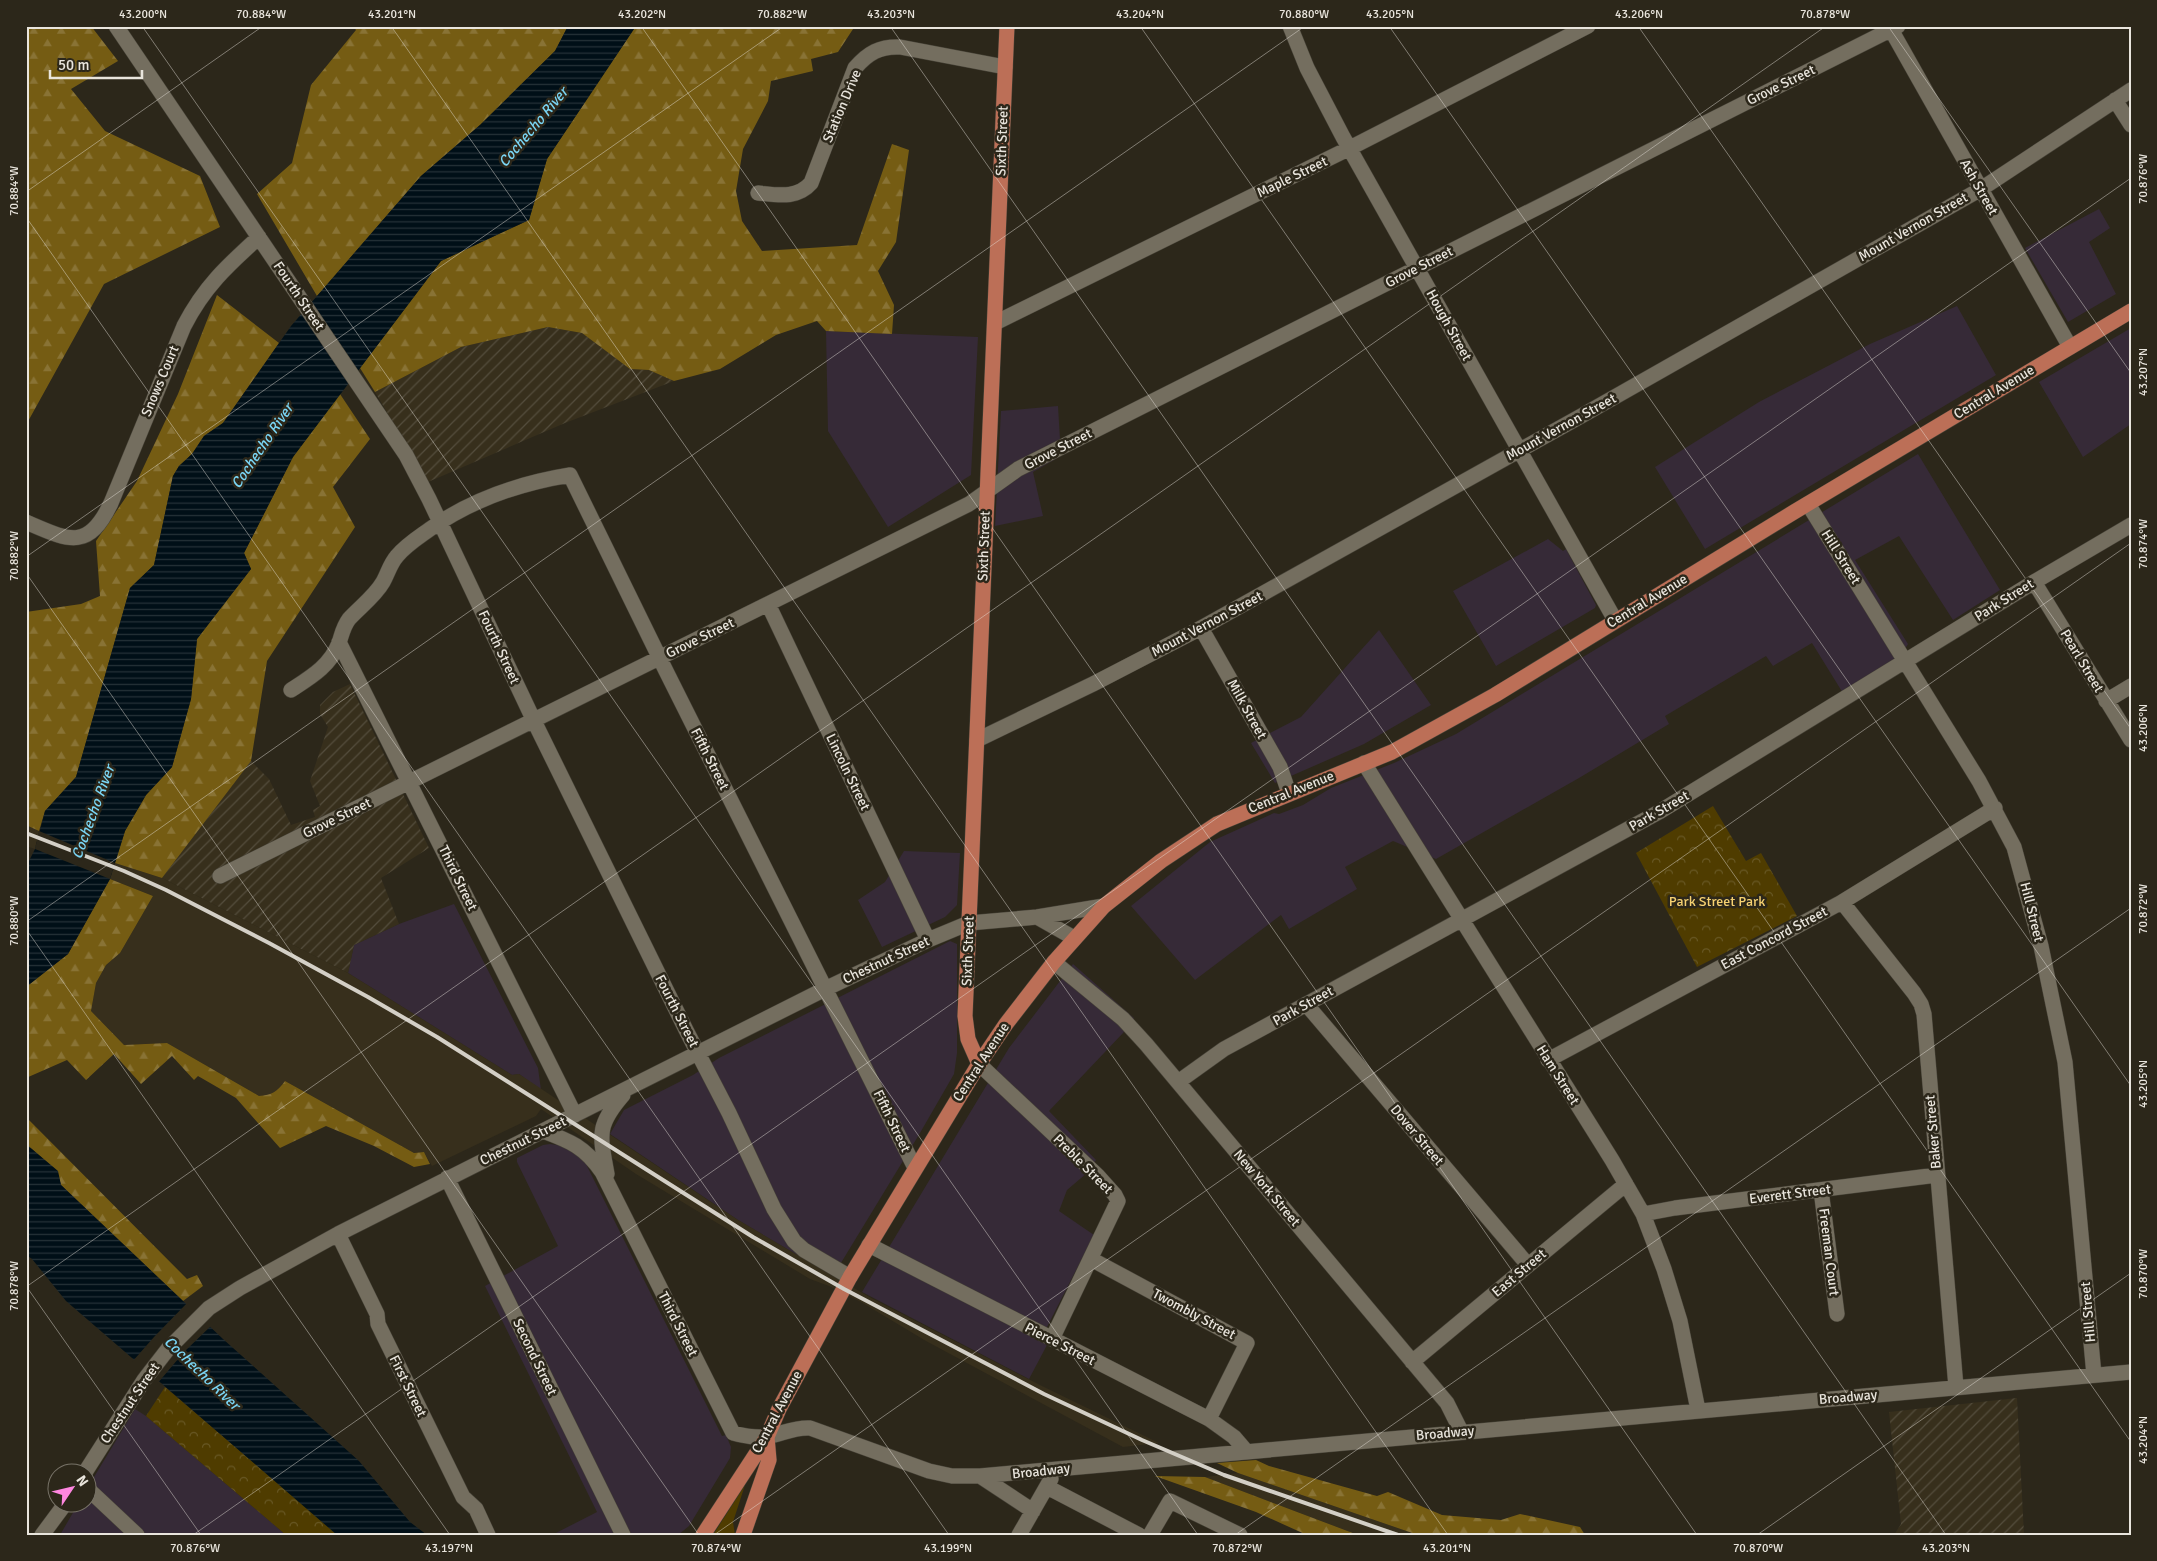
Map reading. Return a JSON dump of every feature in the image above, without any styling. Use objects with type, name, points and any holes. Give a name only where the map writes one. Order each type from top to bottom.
[{"type":"main road","name":"Sixth Street","points":[[979,1064],[968,1039],[965,1016],[1007,26]]},
{"type":"main road","name":"Central Avenue","points":[[703,1535],[767,1437],[783,1401],[850,1277],[979,1064],[1006,1024],[1054,962],[1104,906],[1193,838],[1217,824],[1392,752],[1495,695],[1615,620],[2131,311]]},
{"type":"main road","points":[[743,1535],[769,1460],[767,1437]]},
{"type":"street","name":"Fourth Street","points":[[116,26],[406,455],[440,522],[534,721],[728,1112],[774,1209],[794,1241],[804,1250],[850,1277]]},
{"type":"street","name":"Hough Street","points":[[1290,26],[1307,68],[1350,148],[1615,620]]},
{"type":"street","name":"Maple Street","points":[[995,323],[1350,148],[1588,26]]},
{"type":"street","name":"Ash Street","points":[[1892,28],[2070,347]]},
{"type":"street","name":"Grove Street","points":[[220,876],[969,504],[1018,469],[1892,28]]},
{"type":"street","name":"Station Drive","points":[[758,193],[784,196],[805,190],[811,183],[855,68],[874,51],[883,48],[900,47],[1005,67]]},
{"type":"street","name":"Mount Vernon Street","points":[[977,740],[1093,684],[1200,628],[1519,450],[1981,189],[2131,90]]},
{"type":"street","points":[[2115,100],[2131,125]]},
{"type":"street","name":"Snows Court","points":[[26,522],[59,536],[82,538],[90,533],[104,516],[184,326],[197,300],[216,278],[259,237]]},
{"type":"street","name":"Fifth Street","points":[[440,522],[454,513],[507,490],[540,479],[570,475],[915,1168]]},
{"type":"street","name":"Hill Street","points":[[1808,504],[1995,808],[2014,847],[2021,868],[2061,1036],[2067,1078],[2094,1375]]},
{"type":"street","points":[[291,690],[318,673],[329,661],[339,642],[341,631],[348,620],[378,589],[397,556],[440,522]]},
{"type":"street","name":"Park Street","points":[[1178,1082],[1224,1049],[1659,812],[2034,582],[2131,525]]},
{"type":"street","name":"Pearl Street","points":[[2034,582],[2131,740]]},
{"type":"street","name":"Lincoln Street","points":[[768,604],[928,940]]},
{"type":"street","name":"Milk Street","points":[[1200,628],[1280,767],[1289,793]]},
{"type":"street","name":"Third Street","points":[[339,642],[575,1115]]},
{"type":"street","points":[[2106,701],[2131,686]]},
{"type":"street","name":"Ham Street","points":[[1364,763],[1643,1214],[1673,1296],[1698,1410]]},
{"type":"street","name":"East Concord Street","points":[[1548,1060],[1842,902],[1995,808]]},
{"type":"street","name":"Baker Street","points":[[1842,902],[1921,1004],[1925,1026],[1956,1388]]},
{"type":"street","name":"Chestnut Street","points":[[90,1464],[134,1396],[168,1349],[209,1308],[240,1288],[338,1234],[698,1054],[822,982],[969,923],[1037,917],[1104,906]]},
{"type":"street","points":[[1037,917],[1074,938]]},
{"type":"street","name":"New York Street","points":[[1054,962],[1123,1019],[1178,1082],[1447,1403],[1461,1431]]},
{"type":"street","name":"Dover Street","points":[[1306,1004],[1528,1265]]},
{"type":"street","name":"Preble Street","points":[[979,1064],[1116,1195],[1118,1201],[1052,1339]]},
{"type":"street","name":"Third Street","points":[[608,1183],[601,1132],[610,1110],[629,1088]]},
{"type":"street","name":"Third Street","points":[[543,1131],[571,1142],[583,1150],[595,1162],[608,1183],[733,1433],[747,1437],[767,1437]]},
{"type":"street","name":"Everett Street","points":[[1643,1214],[1675,1208],[1937,1175]]},
{"type":"street","name":"Second Street","points":[[447,1178],[623,1535]]},
{"type":"street","name":"East Street","points":[[1412,1362],[1626,1184]]},
{"type":"street","name":"Freeman Court","points":[[1821,1190],[1836,1314]]},
{"type":"street","name":"First Street","points":[[338,1234],[378,1314],[378,1324],[463,1497],[476,1510],[488,1535]]},
{"type":"street","name":"Pierce Street","points":[[869,1244],[1208,1420],[1234,1437],[1246,1451]]},
{"type":"street","name":"Twombly Street","points":[[1091,1259],[1247,1343],[1208,1420]]},
{"type":"street","name":"Broadway","points":[[767,1437],[799,1427],[810,1428],[929,1471],[952,1476],[980,1476],[1461,1431],[2131,1372]]},
{"type":"street","points":[[1019,1535],[1056,1469]]},
{"type":"street","points":[[980,1476],[1033,1511]]},
{"type":"street","points":[[1047,1487],[1139,1535]]},
{"type":"street","points":[[98,1498],[138,1535]]},
{"type":"street","points":[[1150,1535],[1170,1501],[1218,1530],[1240,1535]]},
{"type":"street","points":[[42,1535],[58,1514]]},
{"type":"shaded area","points":[[2099,209],[2110,228],[2089,242],[2116,294],[2068,322],[2025,248]]},
{"type":"shaded area","points":[[1957,306],[1996,375],[1705,549],[1655,467],[1759,402],[1870,344]]},
{"type":"shaded area","points":[[548,327],[582,333],[630,369],[649,370],[674,381],[565,423],[428,482],[375,392],[461,347]]},
{"type":"shaded area","points":[[2131,328],[2131,424],[2083,457],[2039,382]]},
{"type":"shaded area","points":[[826,331],[978,337],[971,475],[888,527],[828,431]]},
{"type":"shaded area","points":[[1058,406],[1061,456],[1033,472],[1043,516],[995,526],[1001,411]]},
{"type":"shaded area","points":[[1918,454],[2000,590],[1953,620],[1899,536],[1855,560],[1908,644],[1893,668],[1846,698],[1812,643],[1773,666],[1766,656],[1665,716],[1669,724],[1579,778],[1436,859],[1393,841],[1345,867],[1357,889],[1289,929],[1281,915],[1195,980],[1131,906],[1210,842],[1274,813],[1279,814],[1303,805],[1331,788],[1394,763],[1456,734]]},
{"type":"shaded area","points":[[1548,539],[1563,551],[1566,549],[1596,605],[1595,608],[1496,666],[1453,591]]},
{"type":"shaded area","points":[[1379,630],[1431,705],[1364,744],[1275,783],[1251,743],[1301,717]]},
{"type":"shaded area","points":[[350,684],[429,848],[381,878],[399,924],[354,945],[348,973],[162,878],[251,761],[269,779],[291,825],[315,817],[313,810],[320,806],[310,781],[328,727],[320,714],[320,705],[333,692]]},
{"type":"shaded area","points":[[26,825],[39,831],[35,849],[26,846]]},
{"type":"shaded area","points":[[904,851],[960,853],[957,905],[945,917],[882,947],[858,900],[885,882]]},
{"type":"shaded area","points":[[115,863],[162,878],[348,973],[512,1075],[519,1074],[738,1220],[833,1276],[873,1299],[1040,1385],[1159,1443],[1123,1447],[926,1341],[861,1302],[810,1279],[636,1174],[541,1109],[536,1116],[432,1166],[424,1152],[414,1153],[285,1081],[270,1096],[259,1096],[167,1043],[124,1045],[91,1011],[96,983],[106,965],[120,953],[153,896],[110,879]]},
{"type":"shaded area","points":[[454,904],[538,1068],[541,1090],[519,1074],[512,1075],[348,973],[354,945],[399,924]]},
{"type":"shaded area","points":[[950,941],[957,944],[957,1053],[954,1074],[833,1276],[738,1220],[610,1134],[624,1110],[693,1075],[719,1058]]},
{"type":"shaded area","points":[[1073,964],[1134,1018],[1123,1033],[1049,1111],[1096,1160],[1087,1173],[1067,1190],[1059,1211],[1094,1235],[1047,1327],[1047,1345],[1029,1379],[862,1292],[1009,1048]]},
{"type":"shaded area","points":[[543,1145],[563,1146],[581,1158],[586,1164],[722,1436],[726,1435],[731,1447],[730,1458],[689,1526],[678,1535],[552,1535],[597,1512],[485,1286],[558,1246],[517,1162],[517,1158]]},
{"type":"shaded area","points":[[2017,1398],[2024,1535],[1894,1535],[1901,1524],[1889,1412]]},
{"type":"shaded area","points":[[135,1409],[146,1416],[286,1535],[60,1535],[72,1514],[98,1514],[98,1470]]},
{"type":"shaded area","points":[[1238,1473],[1418,1535],[1358,1535],[1205,1477]]},
{"type":"green space","points":[[26,26],[91,26],[118,61],[71,89],[105,131],[200,176],[220,227],[104,284],[26,425]]},
{"type":"green space","points":[[353,26],[568,26],[555,51],[480,125],[421,176],[317,296],[257,194],[292,163],[311,85],[356,30]]},
{"type":"green space","points":[[636,26],[855,26],[838,52],[811,59],[813,71],[771,81],[768,101],[743,149],[736,191],[742,221],[762,251],[857,245],[892,144],[909,150],[896,242],[878,271],[894,305],[892,334],[826,331],[817,321],[776,335],[720,369],[674,381],[649,370],[630,369],[582,333],[548,327],[461,347],[375,392],[360,368],[441,261],[529,220],[547,159]]},
{"type":"green space","points":[[217,295],[279,343],[223,423],[204,436],[192,454],[179,466],[173,476],[154,565],[130,588],[76,777],[45,811],[39,831],[26,825],[26,612],[81,604],[100,596],[96,541],[137,481],[178,394]]},
{"type":"green space","points":[[340,394],[370,439],[333,487],[355,527],[267,661],[251,761],[162,878],[115,863],[125,831],[146,795],[172,767],[191,699],[197,639],[251,569],[244,553],[293,457]]},
{"type":"green space","name":"Park Street Park","points":[[1713,806],[1746,861],[1761,853],[1797,916],[1697,967],[1636,853]]},
{"type":"green space","points":[[110,879],[153,896],[120,953],[106,965],[96,983],[91,1011],[124,1045],[167,1043],[259,1096],[274,1092],[285,1081],[414,1153],[424,1152],[430,1164],[414,1167],[374,1146],[326,1126],[280,1148],[236,1098],[198,1076],[194,1080],[172,1056],[141,1084],[114,1054],[86,1080],[67,1060],[26,1078],[26,987],[68,954]]},
{"type":"green space","points":[[26,1117],[187,1279],[197,1275],[203,1286],[183,1301],[61,1185],[57,1171],[26,1144]]},
{"type":"green space","points":[[165,1387],[337,1535],[286,1535],[146,1416]]},
{"type":"green space","points":[[1256,1460],[1269,1466],[1377,1496],[1388,1492],[1442,1515],[1501,1520],[1520,1514],[1580,1527],[1585,1535],[1418,1535],[1238,1473],[1217,1463]]},
{"type":"green space","points":[[1155,1476],[1205,1477],[1358,1535],[1307,1535],[1256,1512]]},
{"type":"green space","points":[[745,1485],[733,1522],[735,1535],[713,1535]]},
{"type":"water","name":"Cochecho River","points":[[568,26],[636,26],[547,159],[529,220],[441,261],[293,457],[244,553],[251,569],[197,639],[191,699],[172,767],[146,795],[125,831],[110,879],[68,954],[26,987],[26,867],[35,849],[45,811],[76,777],[130,588],[154,565],[173,476],[179,466],[192,454],[204,436],[223,423],[291,326],[421,176],[480,125],[555,51]]},
{"type":"water","name":"Cochecho River","points":[[26,1144],[58,1171],[61,1185],[223,1339],[359,1461],[410,1522],[427,1535],[337,1535],[66,1301],[32,1259],[26,1255]]},
{"type":"pier","points":[[39,831],[115,863],[110,879],[35,849]]},
{"type":"pier","points":[[188,1302],[212,1325],[184,1352],[157,1384],[132,1362]]},
{"type":"railway","points":[[26,833],[124,871],[166,890],[368,997],[437,1037],[753,1237],[844,1289],[1044,1394],[1142,1440],[1224,1475],[1398,1535]]}]
